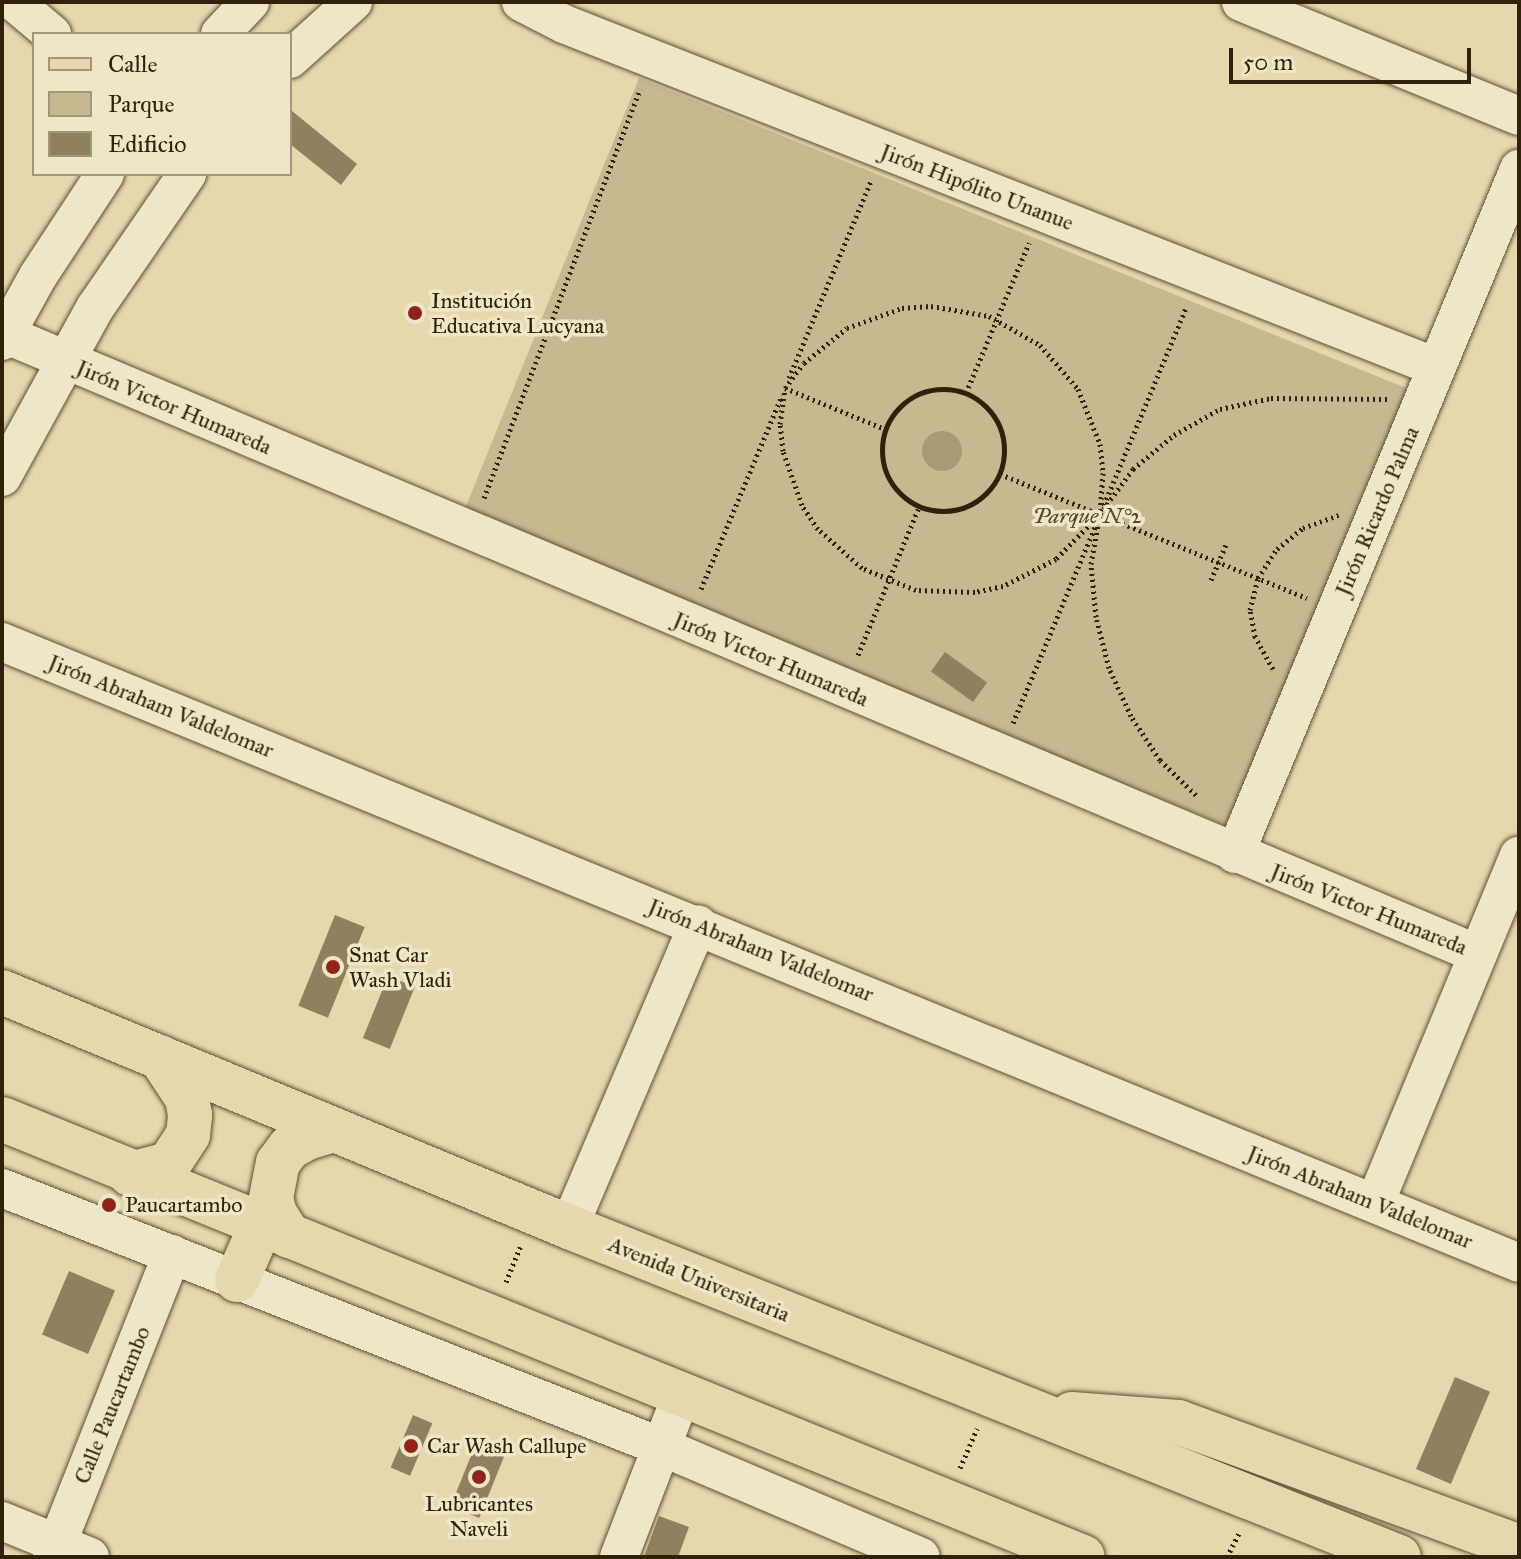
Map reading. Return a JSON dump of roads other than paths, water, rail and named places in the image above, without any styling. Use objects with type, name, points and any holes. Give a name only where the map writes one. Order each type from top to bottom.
[{"type":"main road","name":"Avenida Universitaria","points":[[2,992],[551,1220],[1399,1557]]},
{"type":"main road","points":[[130,1174],[169,1164],[188,1135],[190,1115],[187,1098],[160,1057]]},
{"type":"main road","points":[[2,1119],[130,1174],[493,1317],[1083,1557]]},
{"type":"main road","points":[[237,1280],[275,1230],[271,1198],[278,1163],[289,1148],[307,1138],[333,1130]]},
{"type":"main road","points":[[1010,1403],[1178,1422],[1519,1547]]},
{"type":"street","points":[[14,2],[50,32]]},
{"type":"street","points":[[222,32],[250,2]]},
{"type":"street","points":[[292,57],[353,2]]},
{"type":"street","name":"Jirón Hipólito Unanue","points":[[521,2],[564,24],[1042,212],[1432,379]]},
{"type":"street","points":[[1241,2],[1519,116]]},
{"type":"street","name":"Jirón Ricardo Palma","points":[[1239,843],[1519,169]]},
{"type":"street","points":[[3,336],[104,176]]},
{"type":"street","points":[[2,477],[111,284],[186,176]]},
{"type":"street","name":"Jirón Victor Humareda","points":[[3,336],[843,689],[1239,843],[1478,954]]},
{"type":"street","name":"Jirón Abraham Valdelomar","points":[[2,642],[698,924],[1519,1263]]},
{"type":"street","points":[[1375,1203],[1519,856]]},
{"type":"street","points":[[551,1220],[698,924]]},
{"type":"street","points":[[2,1188],[662,1447],[921,1557]]},
{"type":"street","name":"Calle Paucartambo","points":[[66,1552],[172,1254]]},
{"type":"street","points":[[619,1557],[682,1394]]},
{"type":"street","points":[[2,1521],[66,1552]]},
{"type":"place","name":"Institución Educativa Lucyana","points":[[415,313]]},
{"type":"place","name":"Snat Car Wash Vladi","points":[[333,967]]},
{"type":"place","name":"Paucartambo","points":[[109,1205]]},
{"type":"place","name":"Car Wash Callupe","points":[[411,1446]]},
{"type":"place","name":"Lubricantes Naveli","points":[[479,1477]]},
{"type":"park label","name":"Parque N°2","points":[[1087,516]]}]
